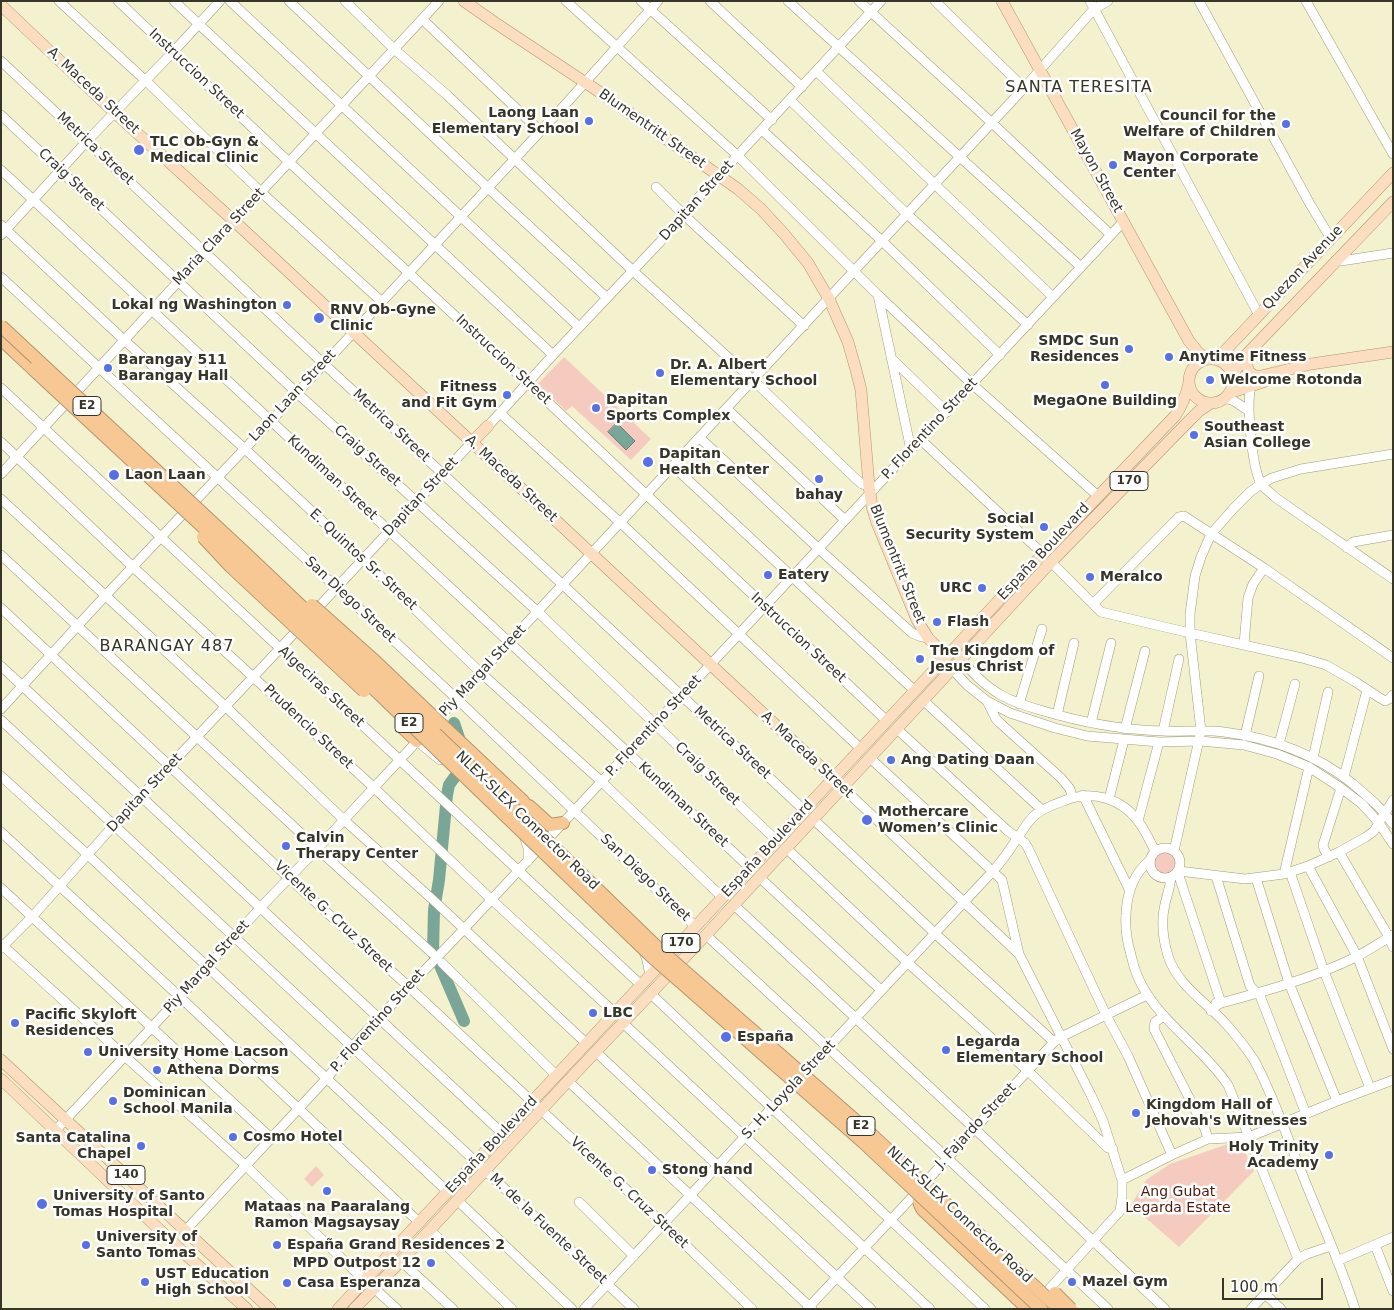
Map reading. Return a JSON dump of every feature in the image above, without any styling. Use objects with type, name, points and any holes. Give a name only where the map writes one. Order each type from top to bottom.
[{"type":"highway","name":"NLEX-SLEX Connector Road","points":[[1,326],[494,788],[658,948],[871,1134],[1059,1309]]},
{"type":"highway","name":"NLEX-SLEX Connector Road","points":[[1,339],[286,604],[651,956],[864,1142],[1040,1304]]},
{"type":"highway","points":[[164,492],[230,566],[418,741]]},
{"type":"highway","points":[[271,578],[308,601],[550,825],[563,823]]},
{"type":"highway","points":[[523,801],[543,845]]},
{"type":"highway","points":[[801,1077],[819,1082],[877,1130],[1071,1309]]},
{"type":"highway","points":[[920,1188],[918,1200],[923,1210],[1028,1309]]},
{"type":"main road","name":"Blumentritt Street","points":[[464,1],[738,189],[761,209],[808,263],[828,299],[848,342],[861,390],[869,490],[877,523],[917,620],[947,666]]},
{"type":"main road","name":"Mayon Street","points":[[1002,1],[1189,341],[1198,352],[1209,359]]},
{"type":"main road","name":"A. Maceda Street","points":[[1,5],[842,787]]},
{"type":"main road","name":"Quezon Avenue","points":[[1209,359],[1223,353],[1393,173]]},
{"type":"main road","points":[[1374,192],[1372,200],[1376,206],[1383,208],[1391,204]]},
{"type":"main road","name":"Quezon Avenue","points":[[1232,375],[1246,354],[1391,204]]},
{"type":"main road","points":[[1334,235],[1347,226],[1353,228],[1356,231],[1356,235],[1352,244]]},
{"type":"main road","name":"Mayon Street","points":[[1189,341],[1192,370]]},
{"type":"main road","points":[[1246,354],[1247,369],[1255,376],[1267,375],[1311,364],[1393,352]]},
{"type":"main road","points":[[1192,370],[1198,362],[1209,359],[1222,362],[1232,375],[1232,386],[1227,396]]},
{"type":"main road","points":[[1227,396],[1311,364]]},
{"type":"main road","name":"170","points":[[1189,383],[1189,376],[1192,370]]},
{"type":"main road","points":[[1189,383],[1192,393],[1196,397],[1211,403]]},
{"type":"main road","name":"España Boulevard","points":[[354,1309],[363,1304],[369,1284],[448,1192],[861,748],[915,691],[947,666],[961,660],[1098,496],[1175,416],[1182,407],[1189,383]]},
{"type":"main road","name":"170","points":[[1211,403],[1227,396]]},
{"type":"main road","name":"España Boulevard","points":[[338,1309],[401,1261],[486,1171],[924,700],[947,666],[952,651],[1199,411],[1211,403]]},
{"type":"main road","name":"Dapitan Street","points":[[472,442],[488,426]]},
{"type":"main road","points":[[932,642],[952,651],[961,660]]},
{"type":"main road","name":"140","points":[[1,1060],[270,1309]]},
{"type":"main road","name":"140","points":[[1,1079],[184,1253],[247,1309]]},
{"type":"street","points":[[59,1],[146,81],[261,192],[381,301]]},
{"type":"street","name":"Instruccion Street","points":[[118,1],[887,721]]},
{"type":"street","points":[[174,1],[553,355]]},
{"type":"street","points":[[3,230],[34,200],[220,1]]},
{"type":"street","points":[[230,1],[579,327]]},
{"type":"street","points":[[289,1],[606,297]]},
{"type":"street","points":[[345,1],[394,49],[447,95],[869,490]]},
{"type":"street","name":"Maria Clara Street","points":[[1,474],[439,1]]},
{"type":"street","points":[[566,1],[738,156],[878,295],[972,384],[1098,496]]},
{"type":"street","points":[[641,1],[772,120]]},
{"type":"street","name":"Laon Laan Street","points":[[1,709],[51,654],[76,623],[106,595],[272,420],[658,1]]},
{"type":"street","points":[[710,1],[802,87]]},
{"type":"street","points":[[788,1],[1081,267]]},
{"type":"street","points":[[859,1],[1111,235]]},
{"type":"street","name":"Dapitan Street","points":[[488,426],[881,1]]},
{"type":"street","points":[[935,1],[1024,88]]},
{"type":"street","name":"Piy Margal Street","points":[[56,1130],[260,908],[418,741],[1040,71],[1092,5],[1108,1]]},
{"type":"street","points":[[1199,1],[1310,204],[1334,235]]},
{"type":"street","points":[[1306,1],[1393,154]]},
{"type":"street","points":[[1092,5],[1259,315]]},
{"type":"street","points":[[422,19],[540,131]]},
{"type":"street","name":"Metrica Street","points":[[1,61],[88,141],[204,253],[804,810]]},
{"type":"street","points":[[816,71],[1053,297]]},
{"type":"street","points":[[790,100],[907,214],[1028,325]]},
{"type":"street","name":"Craig Street","points":[[1,115],[297,393],[538,612],[776,840]]},
{"type":"street","points":[[762,130],[1000,354]]},
{"type":"street","name":"Kundiman Street","points":[[1,170],[272,420],[389,532],[750,868]]},
{"type":"street","points":[[656,187],[804,326]]},
{"type":"street","name":"P. Florentino Street","points":[[186,1230],[327,1078],[353,1046],[409,987],[432,958],[442,952],[492,900],[819,549],[869,490],[921,440],[1124,222]]},
{"type":"street","name":"E. Quintos Sr. Street","points":[[3,230],[363,559],[481,673],[602,782],[723,898]]},
{"type":"street","points":[[1336,260],[1344,261],[1393,253]]},
{"type":"street","name":"San Diego Street","points":[[1,277],[457,699],[696,927]]},
{"type":"street","points":[[878,295],[911,450]]},
{"type":"street","points":[[890,357],[947,412]]},
{"type":"street","points":[[1251,386],[1249,411],[1254,457],[1261,484],[1276,498],[1393,579]]},
{"type":"street","name":"Algeciras Street","points":[[1,388],[641,985]]},
{"type":"street","points":[[1227,396],[1249,411]]},
{"type":"street","points":[[727,409],[845,520]]},
{"type":"street","points":[[500,413],[861,748]]},
{"type":"street","points":[[700,438],[819,549],[912,632],[932,642]]},
{"type":"street","points":[[921,440],[1047,558],[1101,612],[1302,658],[1326,665],[1385,701],[1393,695]]},
{"type":"street","name":"Prudencio Street","points":[[1,442],[133,567],[438,847],[615,1014]]},
{"type":"street","name":"Dapitan Street","points":[[2,946],[32,917],[114,825],[472,442]]},
{"type":"street","points":[[1174,851],[1200,741],[1201,731],[1190,633],[1190,605],[1195,576],[1211,534],[1234,508],[1261,484],[1280,475],[1301,469],[1393,454]]},
{"type":"street","points":[[673,466],[915,691]]},
{"type":"street","points":[[1,499],[586,1043]]},
{"type":"street","points":[[1093,604],[1179,516],[1184,516],[1264,568],[1393,658]]},
{"type":"street","points":[[1347,548],[1353,542],[1393,535]]},
{"type":"street","points":[[1,555],[198,737],[432,958]]},
{"type":"street","points":[[1244,644],[1248,598],[1264,568]]},
{"type":"street","name":"Vicente G. Cruz Street","points":[[1,608],[752,1309]]},
{"type":"street","points":[[1020,704],[1042,629]]},
{"type":"street","points":[[1057,715],[1074,643]]},
{"type":"street","points":[[1091,723],[1111,643]]},
{"type":"street","points":[[1125,729],[1145,651]]},
{"type":"street","points":[[1164,731],[1179,659]]},
{"type":"street","points":[[961,660],[977,677],[995,691],[1020,704],[1057,715],[1125,729],[1222,732],[1279,744],[1312,758],[1344,777],[1385,812],[1393,824]]},
{"type":"street","points":[[1,666],[502,1133]]},
{"type":"street","name":"Blumentritt Street","points":[[947,666],[987,701],[1010,713],[1055,728],[1087,736],[1159,742],[1200,741],[1252,748],[1277,754],[1309,768],[1362,804],[1379,822],[1393,844]]},
{"type":"street","points":[[1245,736],[1259,676]]},
{"type":"street","points":[[1279,744],[1294,684]]},
{"type":"street","points":[[1344,777],[1367,690]]},
{"type":"street","points":[[1312,758],[1328,692]]},
{"type":"street","points":[[924,700],[1042,810],[1072,797],[1083,795],[1109,799],[1127,809],[1138,821],[1155,851]]},
{"type":"street","points":[[987,701],[996,719],[1061,778],[1070,789],[1072,797]]},
{"type":"street","name":"M. de la Fuente Street","points":[[1,720],[634,1309]]},
{"type":"street","points":[[402,727],[407,739],[408,751]]},
{"type":"street","points":[[897,729],[1008,831],[1025,843],[1106,1015],[1128,1056],[1172,1155]]},
{"type":"street","points":[[1109,799],[1124,740]]},
{"type":"street","points":[[418,741],[524,836],[543,845],[670,954],[920,1188],[1040,1304],[1051,1309]]},
{"type":"street","points":[[1138,821],[1159,742]]},
{"type":"street","points":[[870,758],[1002,880],[1019,954],[1058,1040],[1091,1095],[1113,1149],[1122,1180],[1120,1211],[1066,1270],[1040,1304]]},
{"type":"street","points":[[1309,768],[1287,873],[1370,1088]]},
{"type":"street","points":[[1,776],[448,1192]]},
{"type":"street","name":"A. Maceda Street","points":[[842,787],[1019,954]]},
{"type":"street","points":[[1329,857],[1323,846],[1341,788]]},
{"type":"street","points":[[1083,795],[1130,889]]},
{"type":"street","points":[[1150,860],[1150,867],[1153,873],[1164,879],[1176,874],[1194,872],[1245,879],[1287,873],[1329,857],[1366,837],[1374,831],[1393,800]]},
{"type":"street","name":"S. H. Loyola Street","points":[[584,1309],[993,871],[1028,822],[1042,810]]},
{"type":"street","points":[[813,819],[935,933],[1058,1040]]},
{"type":"street","points":[[1,832],[420,1223]]},
{"type":"street","points":[[524,836],[528,848],[528,861]]},
{"type":"street","points":[[543,845],[640,944],[647,960],[650,976]]},
{"type":"street","points":[[786,848],[907,962],[1028,1071],[1108,1148],[1113,1149]]},
{"type":"street","points":[[1298,1260],[1228,1085],[1219,1071],[1164,1016],[1147,995],[1138,979],[1127,939],[1127,902],[1130,889],[1138,872],[1150,860],[1155,851],[1165,848],[1174,851],[1181,865],[1176,874],[1163,913],[1165,944],[1173,969],[1200,1001],[1225,1024],[1253,1059],[1282,1123],[1355,1309]]},
{"type":"street","points":[[1339,852],[1391,936],[1393,947]]},
{"type":"street","points":[[1308,866],[1356,956],[1393,1049]]},
{"type":"street","points":[[1176,874],[1221,1003]]},
{"type":"street","points":[[1216,876],[1250,986],[1259,993],[1306,1114]]},
{"type":"street","points":[[759,877],[881,990]]},
{"type":"street","points":[[1256,878],[1289,983],[1337,1101]]},
{"type":"street","points":[[1,888],[271,1138]]},
{"type":"street","points":[[734,905],[1165,1309]]},
{"type":"street","points":[[706,935],[948,1158],[1108,1309]]},
{"type":"street","points":[[1211,1011],[1221,1003],[1259,993],[1324,971],[1356,956],[1391,936]]},
{"type":"street","points":[[2,946],[246,1165],[396,1309]]},
{"type":"street","points":[[442,963],[556,1075]]},
{"type":"street","points":[[651,994],[985,1309]]},
{"type":"street","name":"J. Fajardo Street","points":[[809,1308],[1058,1040],[1147,995]]},
{"type":"street","points":[[1200,1001],[1221,1003]]},
{"type":"street","points":[[1164,1016],[1155,1022],[1154,1029],[1205,1129],[1208,1139]]},
{"type":"street","points":[[623,1023],[930,1309]]},
{"type":"street","points":[[596,1052],[871,1309]]},
{"type":"street","points":[[1122,1180],[1208,1139],[1249,1137],[1393,1080]]},
{"type":"street","points":[[568,1082],[809,1308]]},
{"type":"street","points":[[458,1200],[572,1309]]},
{"type":"street","points":[[579,1202],[634,1256]]},
{"type":"street","points":[[430,1230],[512,1309]]},
{"type":"street","points":[[1337,1261],[1393,1237]]},
{"type":"street","points":[[1374,1245],[1393,1291]]},
{"type":"street","points":[[1251,1309],[1298,1260],[1307,1254],[1331,1246]]},
{"type":"street","points":[[401,1261],[453,1309]]},
{"type":"street","points":[[1266,1294],[1281,1309]]},
{"type":"green space","name":"Dapitan Sports Complex","points":[[564,357],[651,439],[631,460],[572,406],[566,411],[538,384]]},
{"type":"green space","points":[[1165,851],[1173,854],[1176,862],[1173,870],[1165,873],[1157,870],[1154,862],[1157,854]]},
{"type":"green space","name":"Ang Gubat Legarda Estate","points":[[1232,1142],[1242,1146],[1254,1171],[1179,1247],[1131,1205],[1146,1180],[1170,1164]]},
{"type":"green space","points":[[316,1166],[324,1175],[312,1187],[304,1179]]},
{"type":"water","points":[[617,423],[635,441],[626,450],[608,432]]},
{"type":"waterway","points":[[454,723],[465,756],[464,764],[449,785],[447,795],[439,880],[434,910],[433,952],[464,1021]]},
{"type":"place","name":"Laong Laan Elementary School","points":[[589,121]]},
{"type":"place","name":"Council for the Welfare of Children","points":[[1286,124]]},
{"type":"place","name":"TLC Ob-Gyn & Medical Clinic","points":[[139,150]]},
{"type":"place","name":"Mayon Corporate Center","points":[[1113,165]]},
{"type":"place","name":"Lokal ng Washington","points":[[287,305]]},
{"type":"place","name":"RNV Ob-Gyne Clinic","points":[[319,318]]},
{"type":"place","name":"SMDC Sun Residences","points":[[1129,349]]},
{"type":"place","name":"Anytime Fitness","points":[[1169,357]]},
{"type":"place","name":"Barangay 511 Barangay Hall","points":[[108,368]]},
{"type":"place","name":"Dr. A. Albert Elementary School","points":[[660,373]]},
{"type":"place","name":"Welcome Rotonda","points":[[1210,380]]},
{"type":"place","name":"MegaOne Building","points":[[1105,385]]},
{"type":"place","name":"Fitness and Fit Gym","points":[[507,395]]},
{"type":"place","name":"Dapitan Sports Complex","points":[[596,408]]},
{"type":"place","name":"Southeast Asian College","points":[[1194,435]]},
{"type":"place","name":"Dapitan Health Center","points":[[648,462]]},
{"type":"place","name":"Laon Laan","points":[[114,475]]},
{"type":"place","name":"bahay","points":[[819,479]]},
{"type":"place","name":"Social Security System","points":[[1044,527]]},
{"type":"place","name":"Eatery","points":[[768,575]]},
{"type":"place","name":"Meralco","points":[[1090,577]]},
{"type":"place","name":"URC","points":[[982,588]]},
{"type":"place","name":"Flash","points":[[937,622]]},
{"type":"place","name":"The Kingdom of Jesus Christ","points":[[920,659]]},
{"type":"place","name":"Ang Dating Daan","points":[[891,760]]},
{"type":"place","name":"Mothercare Women’s Clinic","points":[[867,820]]},
{"type":"place","name":"Calvin Therapy Center","points":[[286,846]]},
{"type":"place","name":"LBC","points":[[593,1013]]},
{"type":"place","name":"Pacific Skyloft Residences","points":[[15,1023]]},
{"type":"place","name":"España","points":[[726,1037]]},
{"type":"place","name":"Legarda Elementary School","points":[[946,1050]]},
{"type":"place","name":"University Home Lacson","points":[[88,1052]]},
{"type":"place","name":"Athena Dorms","points":[[157,1070]]},
{"type":"place","name":"Dominican School Manila","points":[[113,1101]]},
{"type":"place","name":"Kingdom Hall of Jehovah's Witnesses","points":[[1136,1113]]},
{"type":"place","name":"Cosmo Hotel","points":[[233,1137]]},
{"type":"place","name":"Santa Catalina Chapel","points":[[141,1146]]},
{"type":"place","name":"Holy Trinity Academy","points":[[1329,1155]]},
{"type":"place","name":"Stong hand","points":[[652,1170]]},
{"type":"place","name":"Mataas na Paaralang Ramon Magsaysay","points":[[327,1191]]},
{"type":"place","name":"University of Santo Tomas Hospital","points":[[42,1204]]},
{"type":"place","name":"University of Santo Tomas","points":[[86,1245]]},
{"type":"place","name":"España Grand Residences 2","points":[[277,1245]]},
{"type":"place","name":"MPD Outpost 12","points":[[431,1263]]},
{"type":"place","name":"UST Education High School","points":[[145,1282]]},
{"type":"place","name":"Mazel Gym","points":[[1072,1282]]},
{"type":"place","name":"Casa Esperanza","points":[[287,1283]]},
{"type":"district","name":"SANTA TERESITA","points":[[1079,88]]},
{"type":"district","name":"BARANGAY 487","points":[[167,647]]}]
